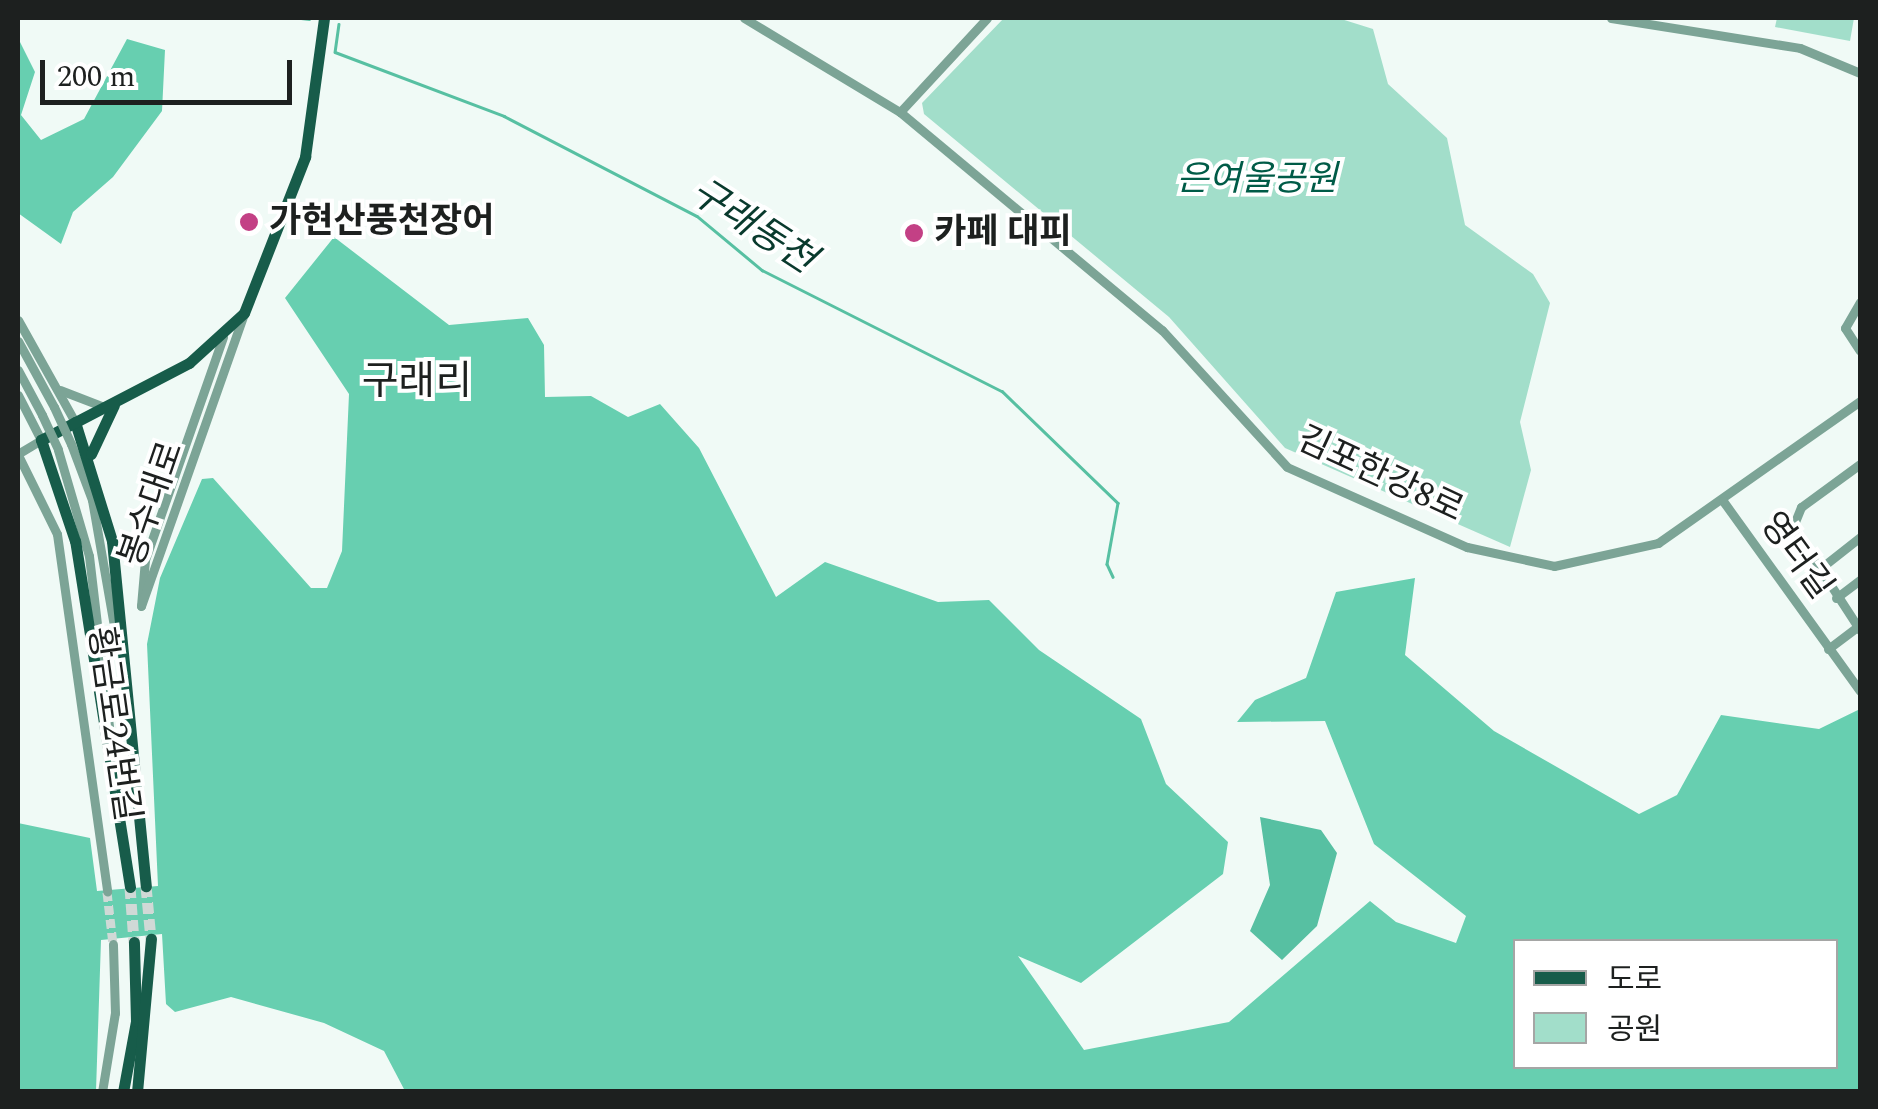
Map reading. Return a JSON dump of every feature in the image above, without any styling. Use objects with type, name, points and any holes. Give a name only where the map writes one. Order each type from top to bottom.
[{"type":"main road","name":"봉수대로","points":[[40,440],[194,359],[224,337],[244,313],[305,158],[324,18]]},
{"type":"main road","points":[[92,463],[93,434],[120,398]]},
{"type":"main road","points":[[75,422],[92,463],[112,541],[127,705]]},
{"type":"main road","points":[[40,440],[75,541],[110,738]]},
{"type":"main road","name":"봉수대로","points":[[127,705],[146,886]]},
{"type":"main road","name":"봉수대로","points":[[110,738],[130,887]]},
{"type":"main road","points":[[137,1092],[152,939]]},
{"type":"main road","points":[[123,1092],[136,1021],[134,942]]},
{"type":"street","name":"김포한강8로","points":[[743,18],[900,112],[1162,330],[1267,450],[1326,488],[1468,547],[1554,566],[1658,543],[1723,501],[1860,401]]},
{"type":"street","points":[[900,112],[988,18]]},
{"type":"street","points":[[1611,18],[1800,48],[1860,74]]},
{"type":"street","points":[[1860,302],[1845,326],[1860,350]]},
{"type":"street","name":"봉수대로","points":[[224,337],[142,570],[141,606],[232,364],[244,313]]},
{"type":"street","points":[[18,320],[75,422]]},
{"type":"street","points":[[224,337],[232,364]]},
{"type":"street","name":"봉수대로","points":[[18,341],[71,444],[96,517],[127,705]]},
{"type":"street","points":[[194,359],[212,378]]},
{"type":"street","name":"봉수대로","points":[[18,370],[58,450],[89,556],[110,738]]},
{"type":"street","points":[[55,386],[104,406]]},
{"type":"street","points":[[18,395],[40,440]]},
{"type":"street","name":"황금로24번길","points":[[40,440],[18,454],[57,534],[108,892]]},
{"type":"street","points":[[1828,649],[1860,627],[1816,572],[1794,534],[1796,512],[1860,464]]},
{"type":"street","name":"영터길","points":[[1723,501],[1860,691]]},
{"type":"street","points":[[1816,572],[1860,537]]},
{"type":"street","points":[[1836,598],[1860,580]]},
{"type":"street","points":[[102,1092],[114,1032],[113,944]]},
{"type":"green space","name":"은여울공원","points":[[1004,18],[1338,18],[1373,29],[1388,84],[1447,138],[1465,225],[1533,274],[1550,303],[1520,422],[1531,470],[1510,547],[1285,448],[1169,317],[924,114],[922,103]]},
{"type":"green space","points":[[1777,18],[1854,18],[1850,41],[1775,27]]},
{"type":"shaded area","points":[[18,38],[35,72],[21,115],[41,140],[84,119],[127,39],[165,50],[162,111],[113,177],[73,212],[61,244],[18,213]]},
{"type":"shaded area","points":[[334,237],[449,325],[528,318],[544,345],[545,397],[591,396],[628,417],[660,404],[699,448],[776,597],[825,562],[938,602],[989,600],[1039,650],[1141,719],[1166,784],[1228,842],[1223,874],[1081,983],[1018,956],[1084,1050],[1229,1022],[1370,901],[1396,922],[1456,943],[1466,916],[1374,844],[1325,721],[1237,722],[1255,700],[1306,678],[1336,592],[1415,578],[1405,655],[1494,731],[1639,814],[1677,795],[1721,715],[1819,729],[1860,709],[1860,1091],[405,1091],[384,1051],[324,1023],[231,997],[175,1012],[166,1004],[162,934],[101,940],[96,1091],[18,1092],[18,823],[90,838],[97,891],[158,886],[147,644],[160,578],[202,479],[213,478],[311,588],[327,588],[342,551],[349,394],[285,298]]},
{"type":"shaded area","points":[[1260,817],[1321,830],[1337,853],[1317,926],[1282,960],[1250,931],[1270,885]]},
{"type":"waterway","name":"구래동천","points":[[301,18],[309,19]]},
{"type":"waterway","name":"구래동천","points":[[339,24],[335,52],[504,116],[697,216],[762,270],[1002,391],[1118,503],[1107,564],[1113,577]]},
{"type":"tunnel","points":[[146,886],[151,939]]},
{"type":"tunnel","points":[[130,887],[134,942]]},
{"type":"tunnel","points":[[107,892],[113,944]]},
{"type":"place","name":"가현산풍천장어","points":[[249,222]]},
{"type":"place","name":"카페 대피","points":[[914,233]]},
{"type":"district","name":"구래리","points":[[417,383]]}]
